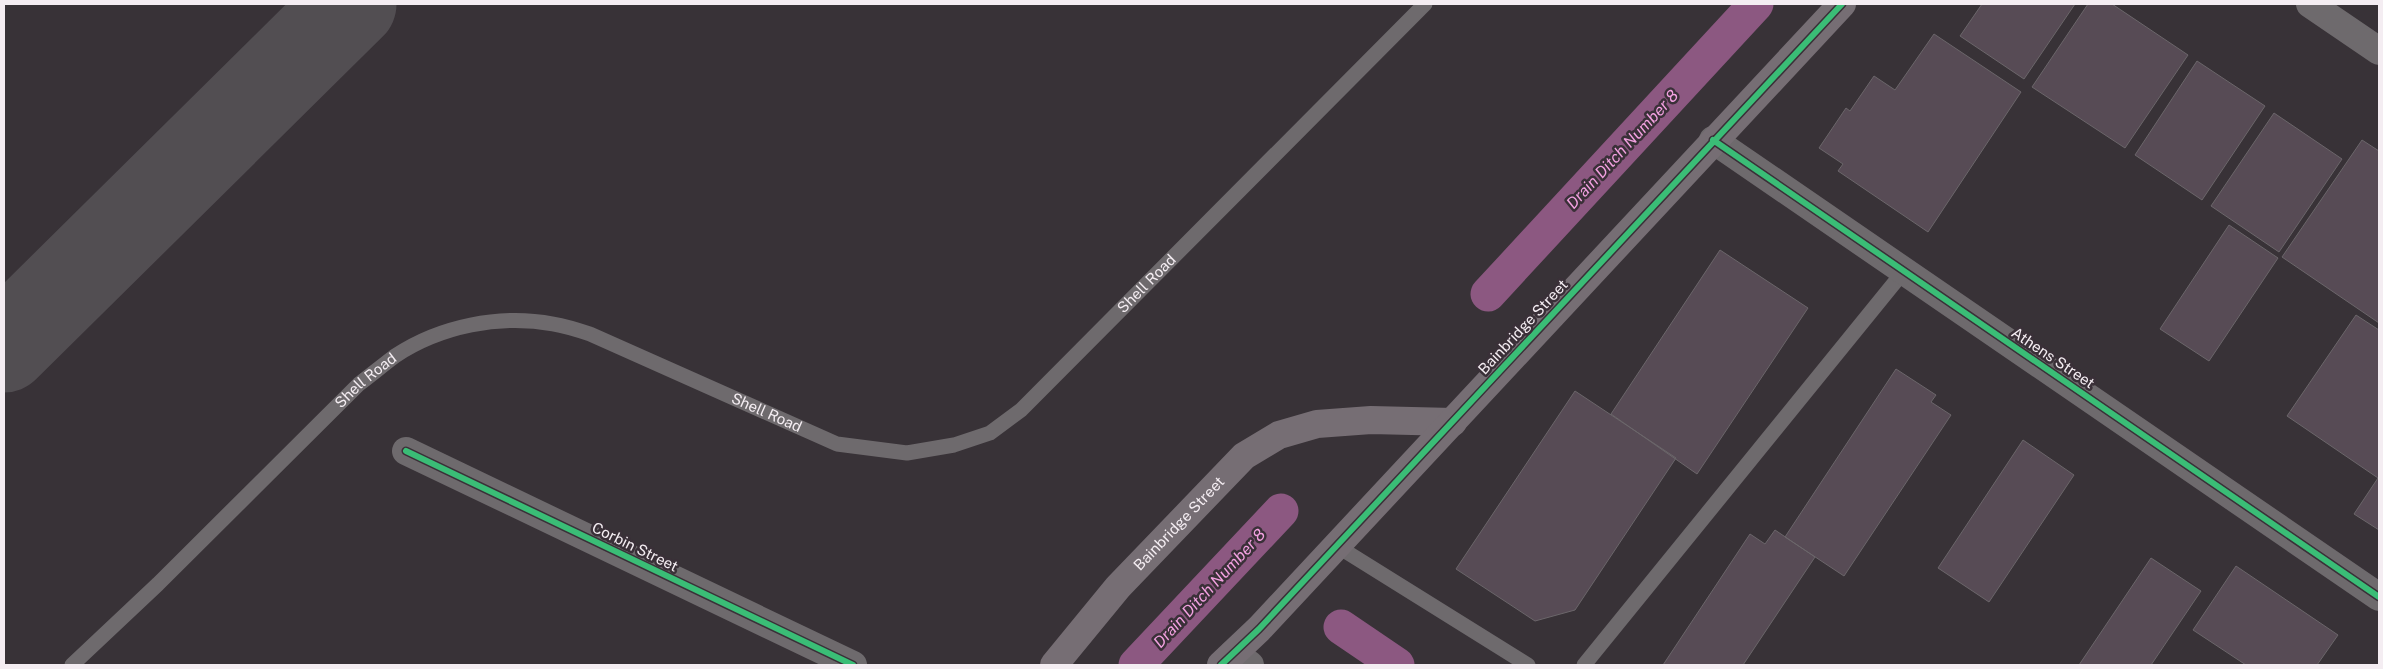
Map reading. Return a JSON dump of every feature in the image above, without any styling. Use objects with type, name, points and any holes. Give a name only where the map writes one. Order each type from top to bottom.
[{"type":"street","name":"Bainbridge Street","points":[[1235,661],[1259,630],[1842,4]]},
{"type":"street","points":[[2310,4],[2377,44]]},
{"type":"street","name":"Athens Street","points":[[1714,140],[2379,597]]},
{"type":"street","name":"Bainbridge Street","points":[[1054,665],[1118,587],[1244,456],[1279,434],[1317,424],[1371,420],[1453,422]]},
{"type":"street","name":"Corbin Street","points":[[406,451],[853,665]]},
{"type":"lane","name":"Shell Road","points":[[72,665],[158,584],[359,384],[396,356],[438,334],[474,324],[514,320],[553,324],[590,334],[837,444],[907,453],[954,445],[990,433],[1022,410],[1424,4]]},
{"type":"lane","points":[[1584,665],[1904,271]]},
{"type":"lane","points":[[1337,546],[1528,665]]},
{"type":"building","points":[[1982,4],[2075,4],[2024,79],[1960,36]]},
{"type":"building","points":[[2088,4],[2112,4],[2188,55],[2125,148],[2032,87]]},
{"type":"building","points":[[1934,34],[2021,92],[1928,232],[1838,171],[1843,164],[1819,148],[1846,108],[1850,111],[1874,76],[1895,90]]},
{"type":"building","points":[[2197,61],[2265,106],[2202,200],[2135,155]]},
{"type":"building","points":[[2274,113],[2342,159],[2279,252],[2211,206]]},
{"type":"building","points":[[2362,140],[2379,151],[2379,323],[2282,257]]},
{"type":"building","points":[[2229,225],[2278,258],[2209,361],[2160,329]]},
{"type":"building","points":[[1720,250],[1808,308],[1697,474],[1611,414]]},
{"type":"building","points":[[2356,315],[2379,330],[2379,530],[2354,514],[2378,478],[2287,416]]},
{"type":"building","points":[[1896,369],[1936,395],[1931,402],[1951,415],[1844,576],[1785,537]]},
{"type":"building","points":[[1575,391],[1676,458],[1575,610],[1535,621],[1456,569]]},
{"type":"building","points":[[2023,440],[2074,475],[1989,602],[1938,568]]},
{"type":"building","points":[[1775,530],[1815,557],[1743,665],[1663,665],[1750,534],[1765,544]]},
{"type":"building","points":[[2151,558],[2201,591],[2151,665],[2079,665]]},
{"type":"building","points":[[2236,566],[2338,635],[2317,665],[2246,665],[2193,630]]},
{"type":"waterway","name":"Drain Ditch Number 8","points":[[1488,294],[1756,4]]},
{"type":"waterway","name":"Drain Ditch Number 8","points":[[1136,665],[1281,511]]},
{"type":"waterway","points":[[1341,627],[1397,665]]},
{"type":"taxiway","points":[[4,347],[351,4]]},
{"type":"cycle path","points":[[1221,665],[1259,629],[1842,4]]},
{"type":"cycle path","points":[[1713,140],[2379,597]]},
{"type":"cycle path","points":[[406,451],[853,665]]}]
